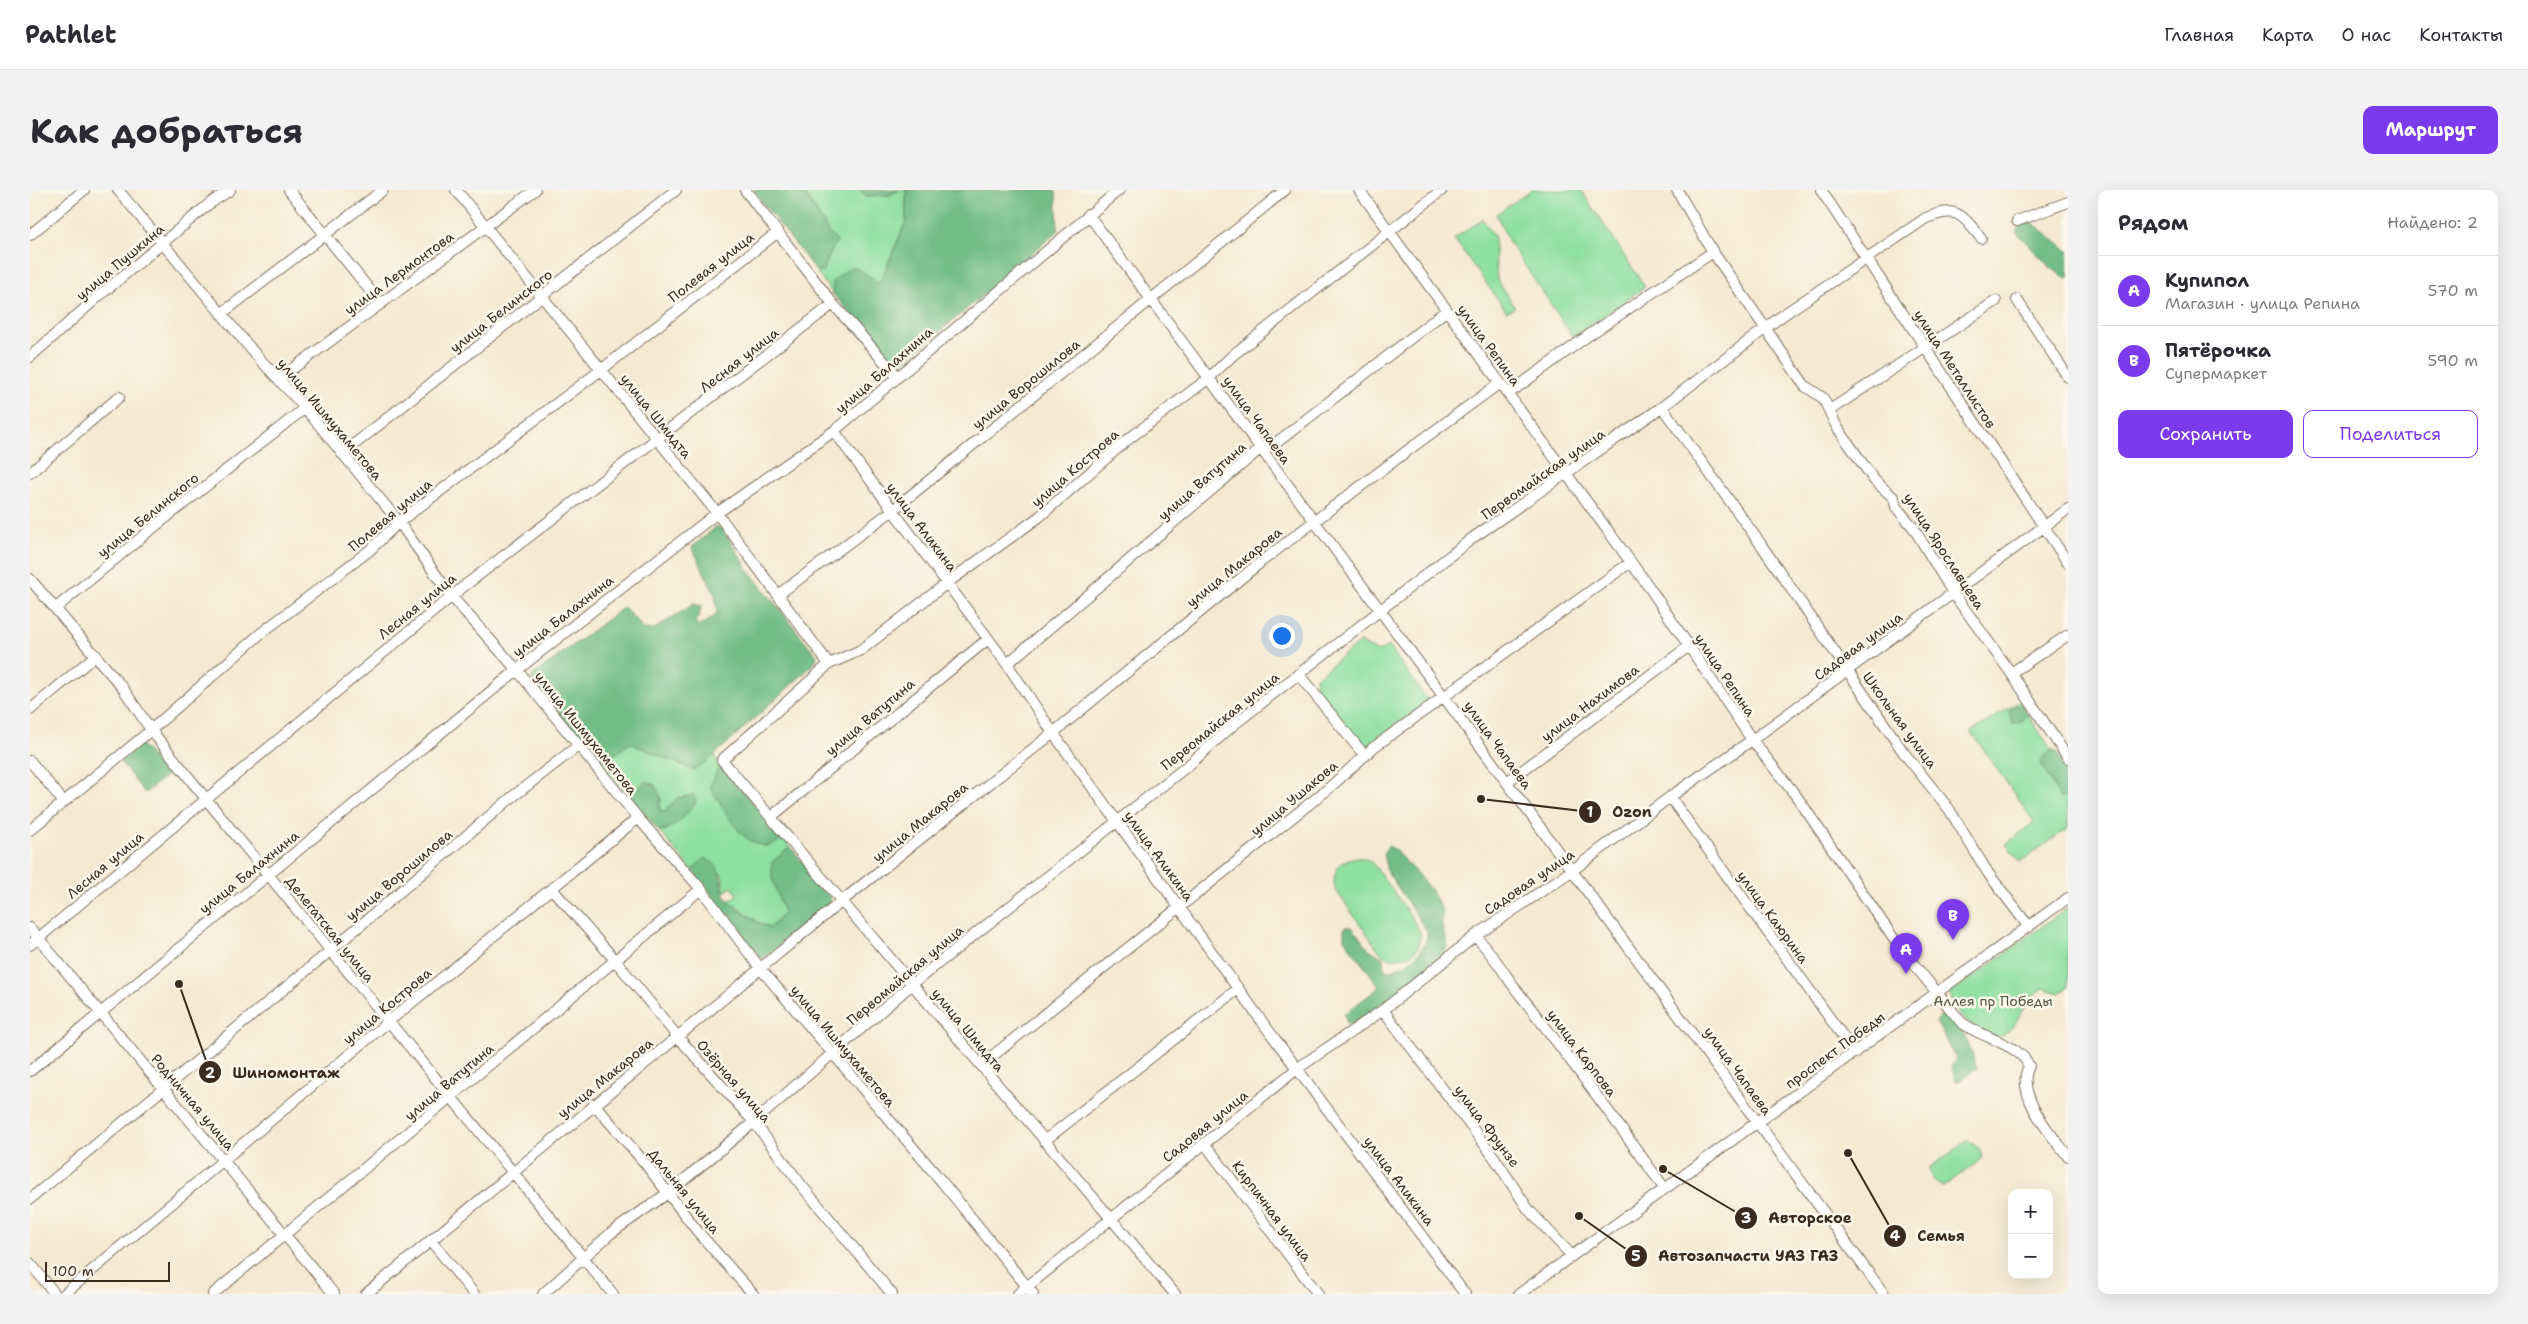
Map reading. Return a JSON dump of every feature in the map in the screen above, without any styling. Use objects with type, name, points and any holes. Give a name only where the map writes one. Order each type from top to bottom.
[{"type":"street","points":[[30,235],[84,190]]},
{"type":"street","name":"улица Ишмухаметова","points":[[118,190],[256,355],[280,378],[306,408],[399,522],[452,596],[517,670],[638,818],[701,889],[760,968],[832,1055],[943,1183],[1030,1290]]},
{"type":"street","name":"улица Пушкина","points":[[30,357],[99,296],[164,244],[209,204],[230,190]]},
{"type":"street","points":[[289,190],[381,304]]},
{"type":"street","points":[[222,314],[383,190]]},
{"type":"street","name":"улица Шмидта","points":[[456,190],[655,438],[717,512],[829,664]]},
{"type":"street","name":"улица Лермонтова","points":[[280,378],[535,190]]},
{"type":"street","name":"улица Белинского","points":[[342,454],[676,190]]},
{"type":"street","points":[[746,190],[833,304],[897,376]]},
{"type":"street","name":"улица Балахнина","points":[[30,1071],[517,670],[717,512],[834,431],[1088,214],[1119,190]]},
{"type":"street","name":"улица Ворошилова","points":[[779,594],[893,510],[1285,190]]},
{"type":"street","name":"улица Репина","points":[[1359,190],[1565,475],[1631,562],[1752,740],[1802,805],[1898,945],[1939,992],[1952,1012],[1972,1031],[2002,1043],[2026,1058],[2029,1066],[2026,1072],[2028,1090],[2033,1110],[2068,1156]]},
{"type":"street","name":"улица Кострова","points":[[722,760],[829,664],[861,650],[947,583],[1039,517],[1126,441],[1209,378],[1232,355],[1442,190]]},
{"type":"street","name":"улица Ярославцева","points":[[1677,190],[1713,252],[1805,386],[1823,398],[1837,427],[1874,480],[1894,498],[1896,506],[1913,527],[1953,593],[2011,673],[2068,758]]},
{"type":"street","name":"улица Металлистов","points":[[1821,190],[2042,527],[2068,563]]},
{"type":"street","points":[[2017,221],[2068,202]]},
{"type":"street","name":"Первомайская улица","points":[[543,1294],[610,1234],[668,1193],[754,1122],[912,984],[1039,885],[1299,675],[1474,537],[1662,407],[1766,328],[1926,218],[1946,210],[1961,215],[1981,238]]},
{"type":"street","name":"улица Чапаева","points":[[1088,214],[1884,1294]]},
{"type":"street","name":"Полевая улица","points":[[30,830],[151,730],[260,634],[370,550],[399,522],[601,370],[778,232]]},
{"type":"street","points":[[1508,394],[1589,335],[1713,252]]},
{"type":"street","points":[[1830,410],[1996,300]]},
{"type":"street","points":[[2017,300],[2067,374]]},
{"type":"street","name":"Лесная улица","points":[[34,941],[452,596],[655,438],[703,404],[833,304]]},
{"type":"street","name":"улица Ватутина","points":[[1006,664],[1261,448],[1276,443],[1447,310]]},
{"type":"street","name":"улица Макарова","points":[[366,1294],[842,901],[1054,733],[1314,520],[1500,383]]},
{"type":"street","points":[[30,473],[118,397]]},
{"type":"street","name":"Школьная улица","points":[[1662,407],[1762,546],[1904,753],[1949,809],[1988,873],[2029,927]]},
{"type":"street","name":"улица Белинского","points":[[56,608],[149,531],[306,408]]},
{"type":"street","name":"улица Аликина","points":[[834,431],[988,639],[1238,989],[1465,1294]]},
{"type":"street","name":"Садовая улица","points":[[1018,1294],[1030,1290],[1112,1217],[1298,1068],[1384,1010],[1475,936],[1573,870],[1670,797],[1752,740],[2068,508]]},
{"type":"street","name":"улица Ушакова","points":[[981,1065],[1328,789],[1365,756],[1444,696],[1631,562]]},
{"type":"street","name":"Делегатская улица","points":[[32,585],[56,608],[96,655],[122,687],[151,730],[268,875],[613,1294]]},
{"type":"street","points":[[2011,673],[2068,635]]},
{"type":"street","name":"улица Ватутина","points":[[771,817],[988,639]]},
{"type":"street","name":"улица Нахимова","points":[[1508,782],[1689,646]]},
{"type":"street","points":[[30,710],[96,655]]},
{"type":"street","points":[[1299,675],[1365,756]]},
{"type":"street","name":"улица Ворошилова","points":[[30,1199],[164,1090],[511,798],[579,745]]},
{"type":"street","name":"улица Шмидта","points":[[722,760],[1044,1142],[1112,1217],[1175,1294]]},
{"type":"street","points":[[30,761],[63,801]]},
{"type":"street","name":"улица Каюрина","points":[[1670,797],[1855,1053]]},
{"type":"street","name":"улица Кострова","points":[[64,1294],[388,1022],[638,818]]},
{"type":"street","name":"Озёрная улица","points":[[552,889],[615,960],[677,1036],[754,1122],[802,1186],[892,1294]]},
{"type":"street","name":"улица Ватутина","points":[[214,1294],[701,889]]},
{"type":"street","name":"проспект Победы","points":[[1519,1294],[2068,898]]},
{"type":"street","name":"Родничная улица","points":[[30,928],[34,941],[101,1012],[334,1294]]},
{"type":"street","name":"улица Карпова","points":[[1475,936],[1489,948],[1518,992],[1578,1067],[1665,1189]]},
{"type":"street","points":[[1044,1142],[1238,989]]},
{"type":"street","name":"улица Фрунзе","points":[[1384,1010],[1494,1157],[1528,1209],[1572,1256]]},
{"type":"street","name":"Дальняя улица","points":[[594,1104],[698,1232],[754,1294]]},
{"type":"street","name":"Кирпичная улица","points":[[1205,1144],[1318,1294]]},
{"type":"street","points":[[431,1241],[474,1294]]},
{"type":"street","points":[[30,1263],[55,1294]]},
{"type":"green space","points":[[753,190],[798,190],[805,193],[830,235],[837,240],[822,272],[815,270]]},
{"type":"green space","points":[[798,190],[860,190],[866,196],[890,195],[899,190],[906,190],[906,221],[880,283],[833,281],[833,294],[815,270],[822,271],[830,235],[805,193]]},
{"type":"green space","points":[[860,190],[899,190],[890,195],[866,196]]},
{"type":"green space","points":[[906,190],[1053,190],[1056,192],[1058,231],[898,367],[833,294],[833,281],[847,270],[855,267],[880,283],[906,221]]},
{"type":"green space","points":[[1532,190],[1581,190],[1645,287],[1573,337],[1510,244],[1496,214]]},
{"type":"green space","points":[[1482,219],[1494,236],[1497,280],[1515,307],[1507,312],[1454,239]]},
{"type":"green space","points":[[2032,222],[2068,251],[2068,277],[2066,279],[2049,266],[2016,232],[2020,226]]},
{"type":"green space","points":[[717,526],[723,530],[752,575],[817,656],[814,664],[710,759],[693,770],[630,743],[601,764],[533,681],[532,676],[624,607],[644,629],[653,630],[694,604],[701,606],[699,617],[695,622],[699,626],[714,617],[717,612],[715,595],[692,547]]},
{"type":"green space","points":[[1360,642],[1377,652],[1389,646],[1428,701],[1364,749],[1315,690],[1316,677]]},
{"type":"green space","points":[[2020,701],[2022,705],[2013,707],[2023,720],[2028,715],[2052,750],[2042,758],[2061,798],[2068,795],[2068,828],[2020,862],[2006,844],[2034,822],[1971,732]]},
{"type":"green space","points":[[2022,705],[2028,715],[2023,720],[2012,724],[2009,711],[2013,707]]},
{"type":"green space","points":[[630,743],[693,770],[714,755],[724,769],[710,787],[720,802],[784,839],[790,847],[772,878],[784,913],[770,928],[758,922],[729,901],[737,895],[732,887],[724,892],[722,874],[699,865],[692,870],[659,831],[667,830],[672,803],[665,812],[659,809],[661,798],[645,782],[638,789],[626,793],[601,764]]},
{"type":"green space","points":[[141,744],[167,775],[145,793],[120,762]]},
{"type":"green space","points":[[2054,749],[2068,770],[2068,795],[2060,798],[2042,766],[2042,758]]},
{"type":"green space","points":[[724,769],[784,839],[765,846],[755,843],[739,831],[710,787],[717,770]]},
{"type":"green space","points":[[645,781],[655,785],[661,798],[659,809],[665,812],[677,798],[694,795],[696,803],[675,824],[659,831],[626,793],[638,789]]},
{"type":"green space","points":[[1388,846],[1394,849],[1421,878],[1439,903],[1447,947],[1443,957],[1352,1025],[1347,1023],[1344,1014],[1380,987],[1344,939],[1344,927],[1352,927],[1368,948],[1384,959],[1385,971],[1400,967],[1414,958],[1420,952],[1427,938],[1427,931],[1387,871],[1383,854]]},
{"type":"green space","points":[[790,847],[829,893],[831,902],[762,959],[692,870],[704,858],[712,862],[719,872],[722,888],[728,900],[748,916],[770,928],[784,913],[772,878],[772,862]]},
{"type":"green space","points":[[1358,857],[1364,858],[1376,867],[1419,930],[1419,945],[1410,955],[1396,958],[1382,955],[1335,889],[1334,877],[1338,867],[1346,860]]},
{"type":"green space","name":"Аллея пр Победы","points":[[2068,908],[2068,988],[2059,993],[2043,988],[2036,993],[2012,1027],[1998,1038],[1974,1027],[1962,1017],[1949,994]]},
{"type":"green space","points":[[1941,1015],[1955,1023],[1965,1037],[1977,1068],[1958,1082],[1954,1080],[1951,1067],[1957,1060],[1936,1022]]},
{"type":"green space","points":[[1968,1140],[1980,1149],[1982,1159],[1943,1187],[1937,1184],[1929,1168]]},
{"type":"place","name":"Ozon","points":[[1481,799]]},
{"type":"place","name":"Пятёрочка","points":[[1953,940]]},
{"type":"place","name":"Купипол","points":[[1906,974]]},
{"type":"place","name":"Шиномонтаж","points":[[179,984]]},
{"type":"place","name":"Семья","points":[[1848,1153]]},
{"type":"place","name":"Авторское","points":[[1663,1169]]},
{"type":"place","name":"Автозапчасти УАЗ ГАЗ","points":[[1579,1216]]}]
